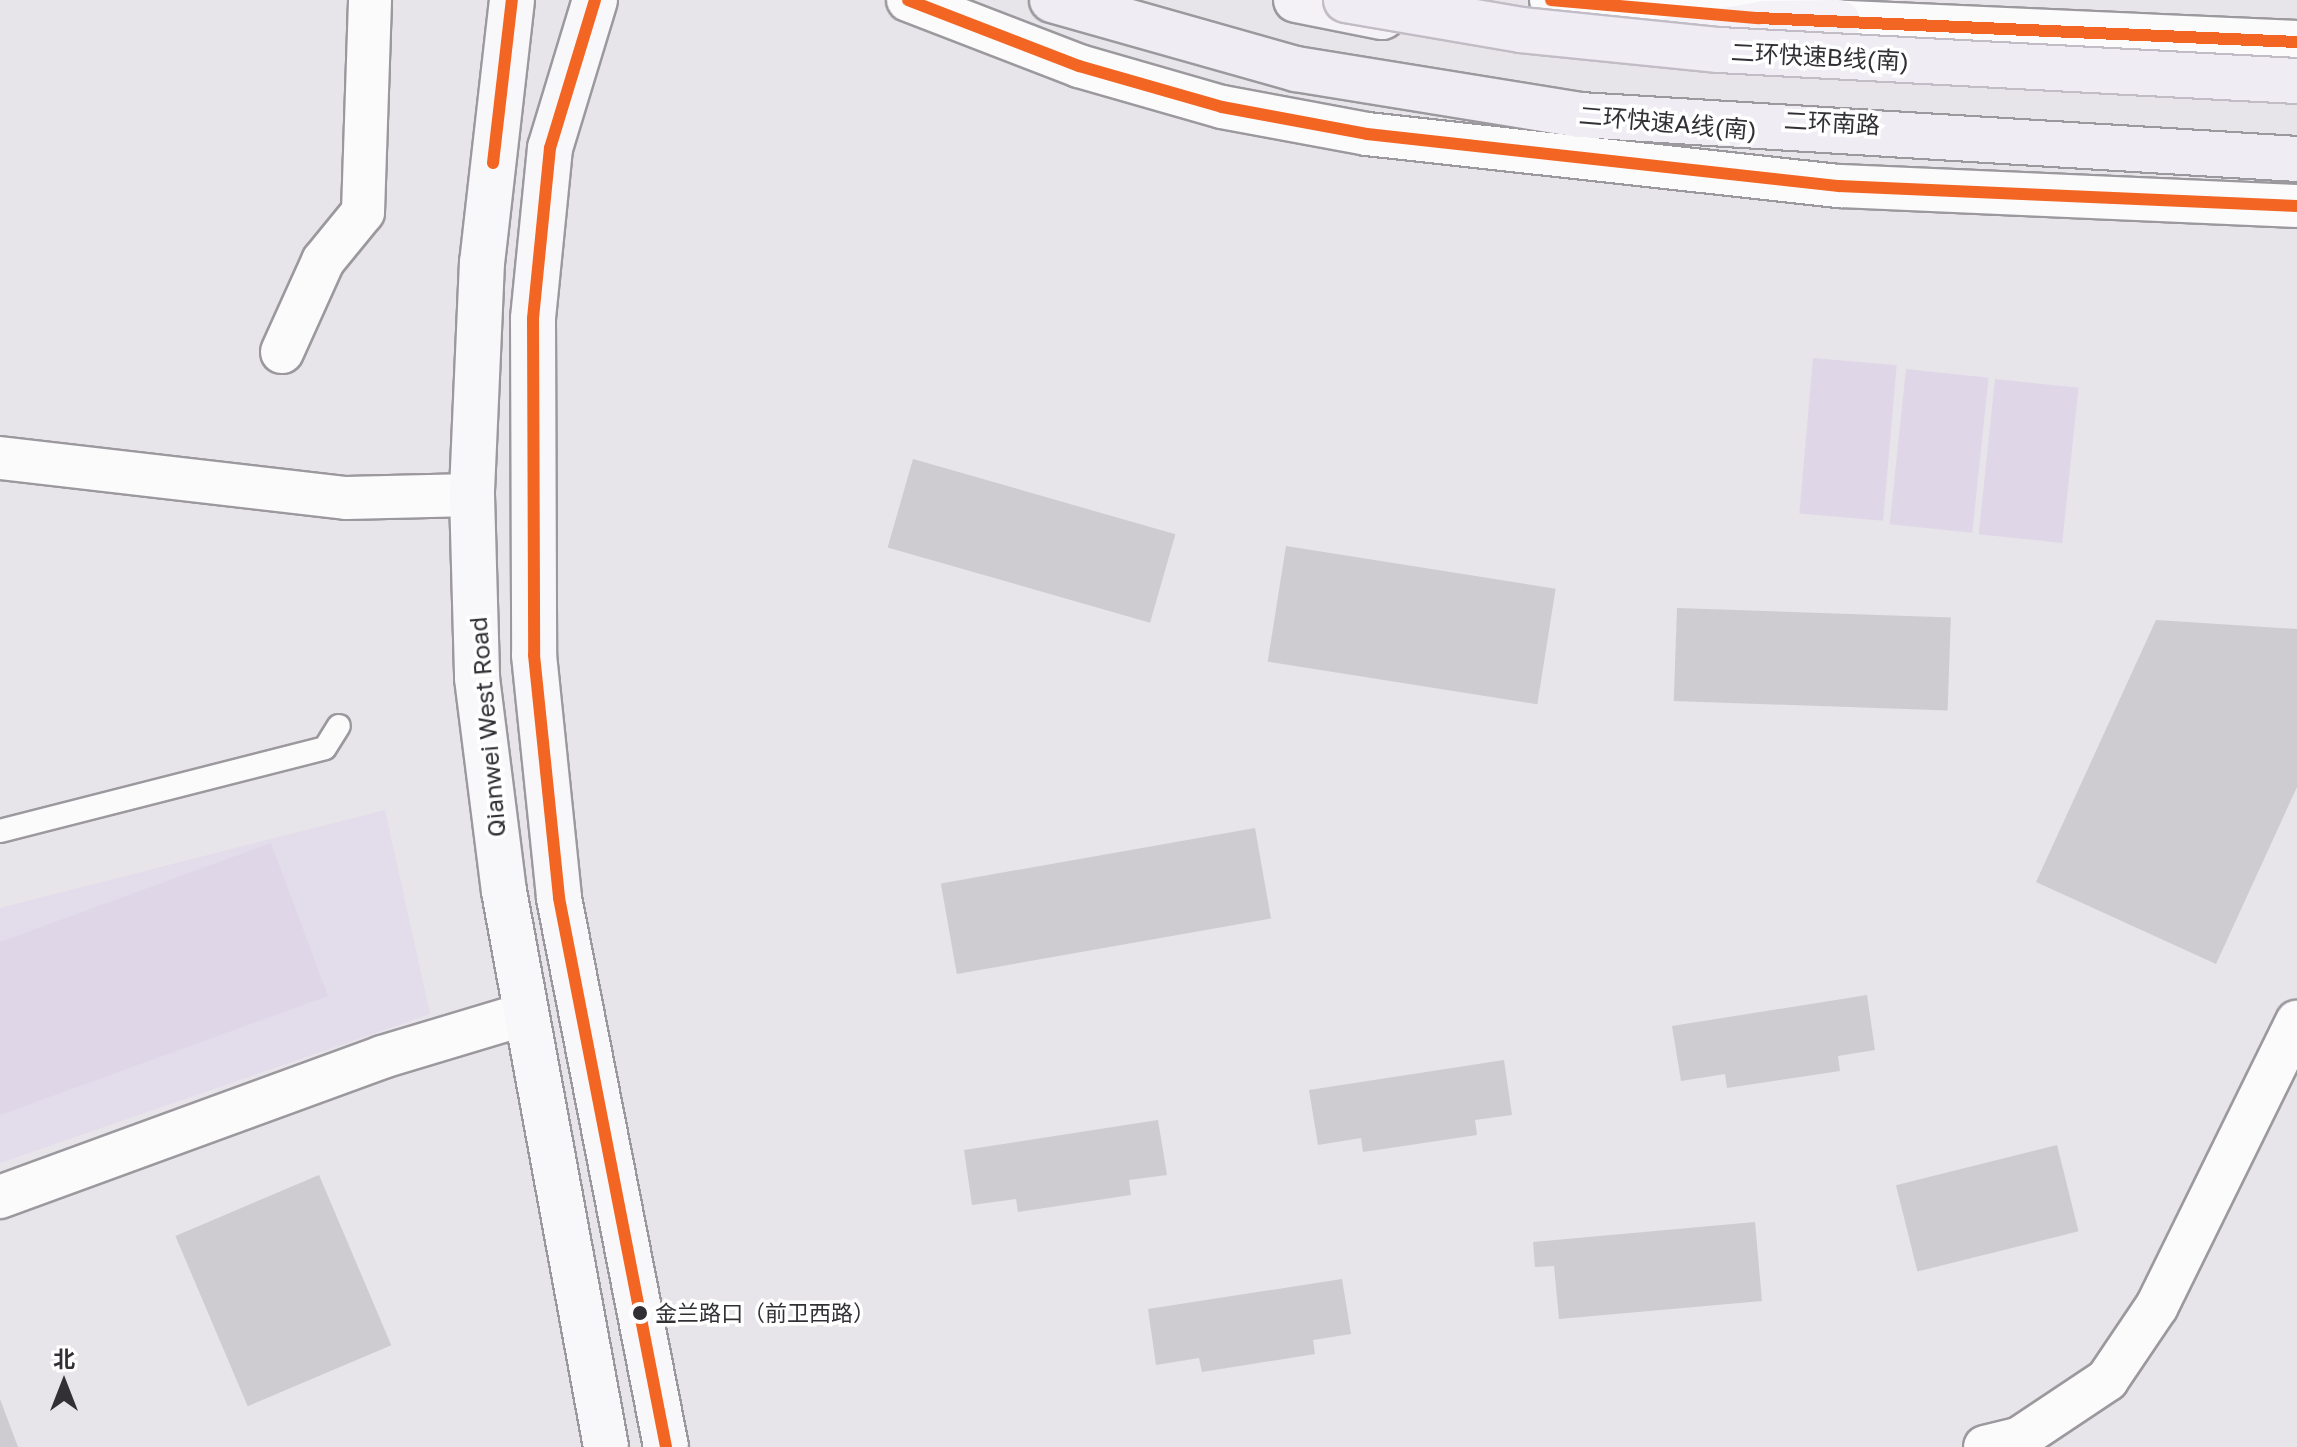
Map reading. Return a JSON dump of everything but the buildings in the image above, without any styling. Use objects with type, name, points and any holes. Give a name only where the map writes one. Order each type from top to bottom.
[{"type":"highway","name":"二环快速A线(南)","points":[[1052,0],[1296,69],[1580,115],[2297,159]]},
{"type":"highway","name":"二环快速B线(南)","points":[[1346,0],[1667,46],[2297,81]]},
{"type":"main road","name":"Qianwei West Road","points":[[512,0],[482,262],[472,495],[477,678],[525,1014],[606,1447]]},
{"type":"main road","points":[[595,0],[550,148],[535,303],[534,655],[559,898],[666,1447]]},
{"type":"main road","name":"二环南路","points":[[1090,0],[1298,57],[1512,95],[1714,115],[2297,147]]},
{"type":"main road","points":[[1296,0],[1520,40],[1745,62],[2297,92]]},
{"type":"main road","points":[[1520,40],[1605,46],[1751,24],[1838,22]]},
{"type":"street","points":[[282,352],[323,261],[363,212],[370,0]]},
{"type":"street","points":[[908,0],[1093,70],[1222,107],[1367,134],[1839,186],[2297,206]]},
{"type":"street","points":[[1551,0],[1838,22],[2297,42]]},
{"type":"street","points":[[0,458],[346,498],[472,495]]},
{"type":"street","points":[[0,1197],[525,1014]]},
{"type":"street","points":[[2010,1444],[2107,1380],[2130,1348],[2297,1022]]},
{"type":"lane","points":[[0,831],[325,748],[339,726]]},
{"type":"shaded area","points":[[1813,358],[1897,365],[1883,521],[1799,513]]},
{"type":"shaded area","points":[[1906,369],[1989,378],[1972,533],[1890,524]]},
{"type":"shaded area","points":[[1995,379],[2079,388],[2062,543],[1979,534]]},
{"type":"shaded area","points":[[385,810],[430,1014],[0,1163],[0,908]]},
{"type":"shaded area","points":[[271,843],[328,996],[0,1115],[0,942]]},
{"type":"transit line","points":[[493,163],[512,0]]},
{"type":"transit line","points":[[595,0],[550,148],[533,319],[534,655],[559,898],[666,1447]]},
{"type":"transit line","points":[[908,0],[1079,66],[1222,107],[1367,134],[1839,186],[2297,206]]},
{"type":"transit line","points":[[1551,0],[1758,18],[2297,42]]},
{"type":"place","name":"金兰路口（前卫西路）","points":[[640,1313]]}]
